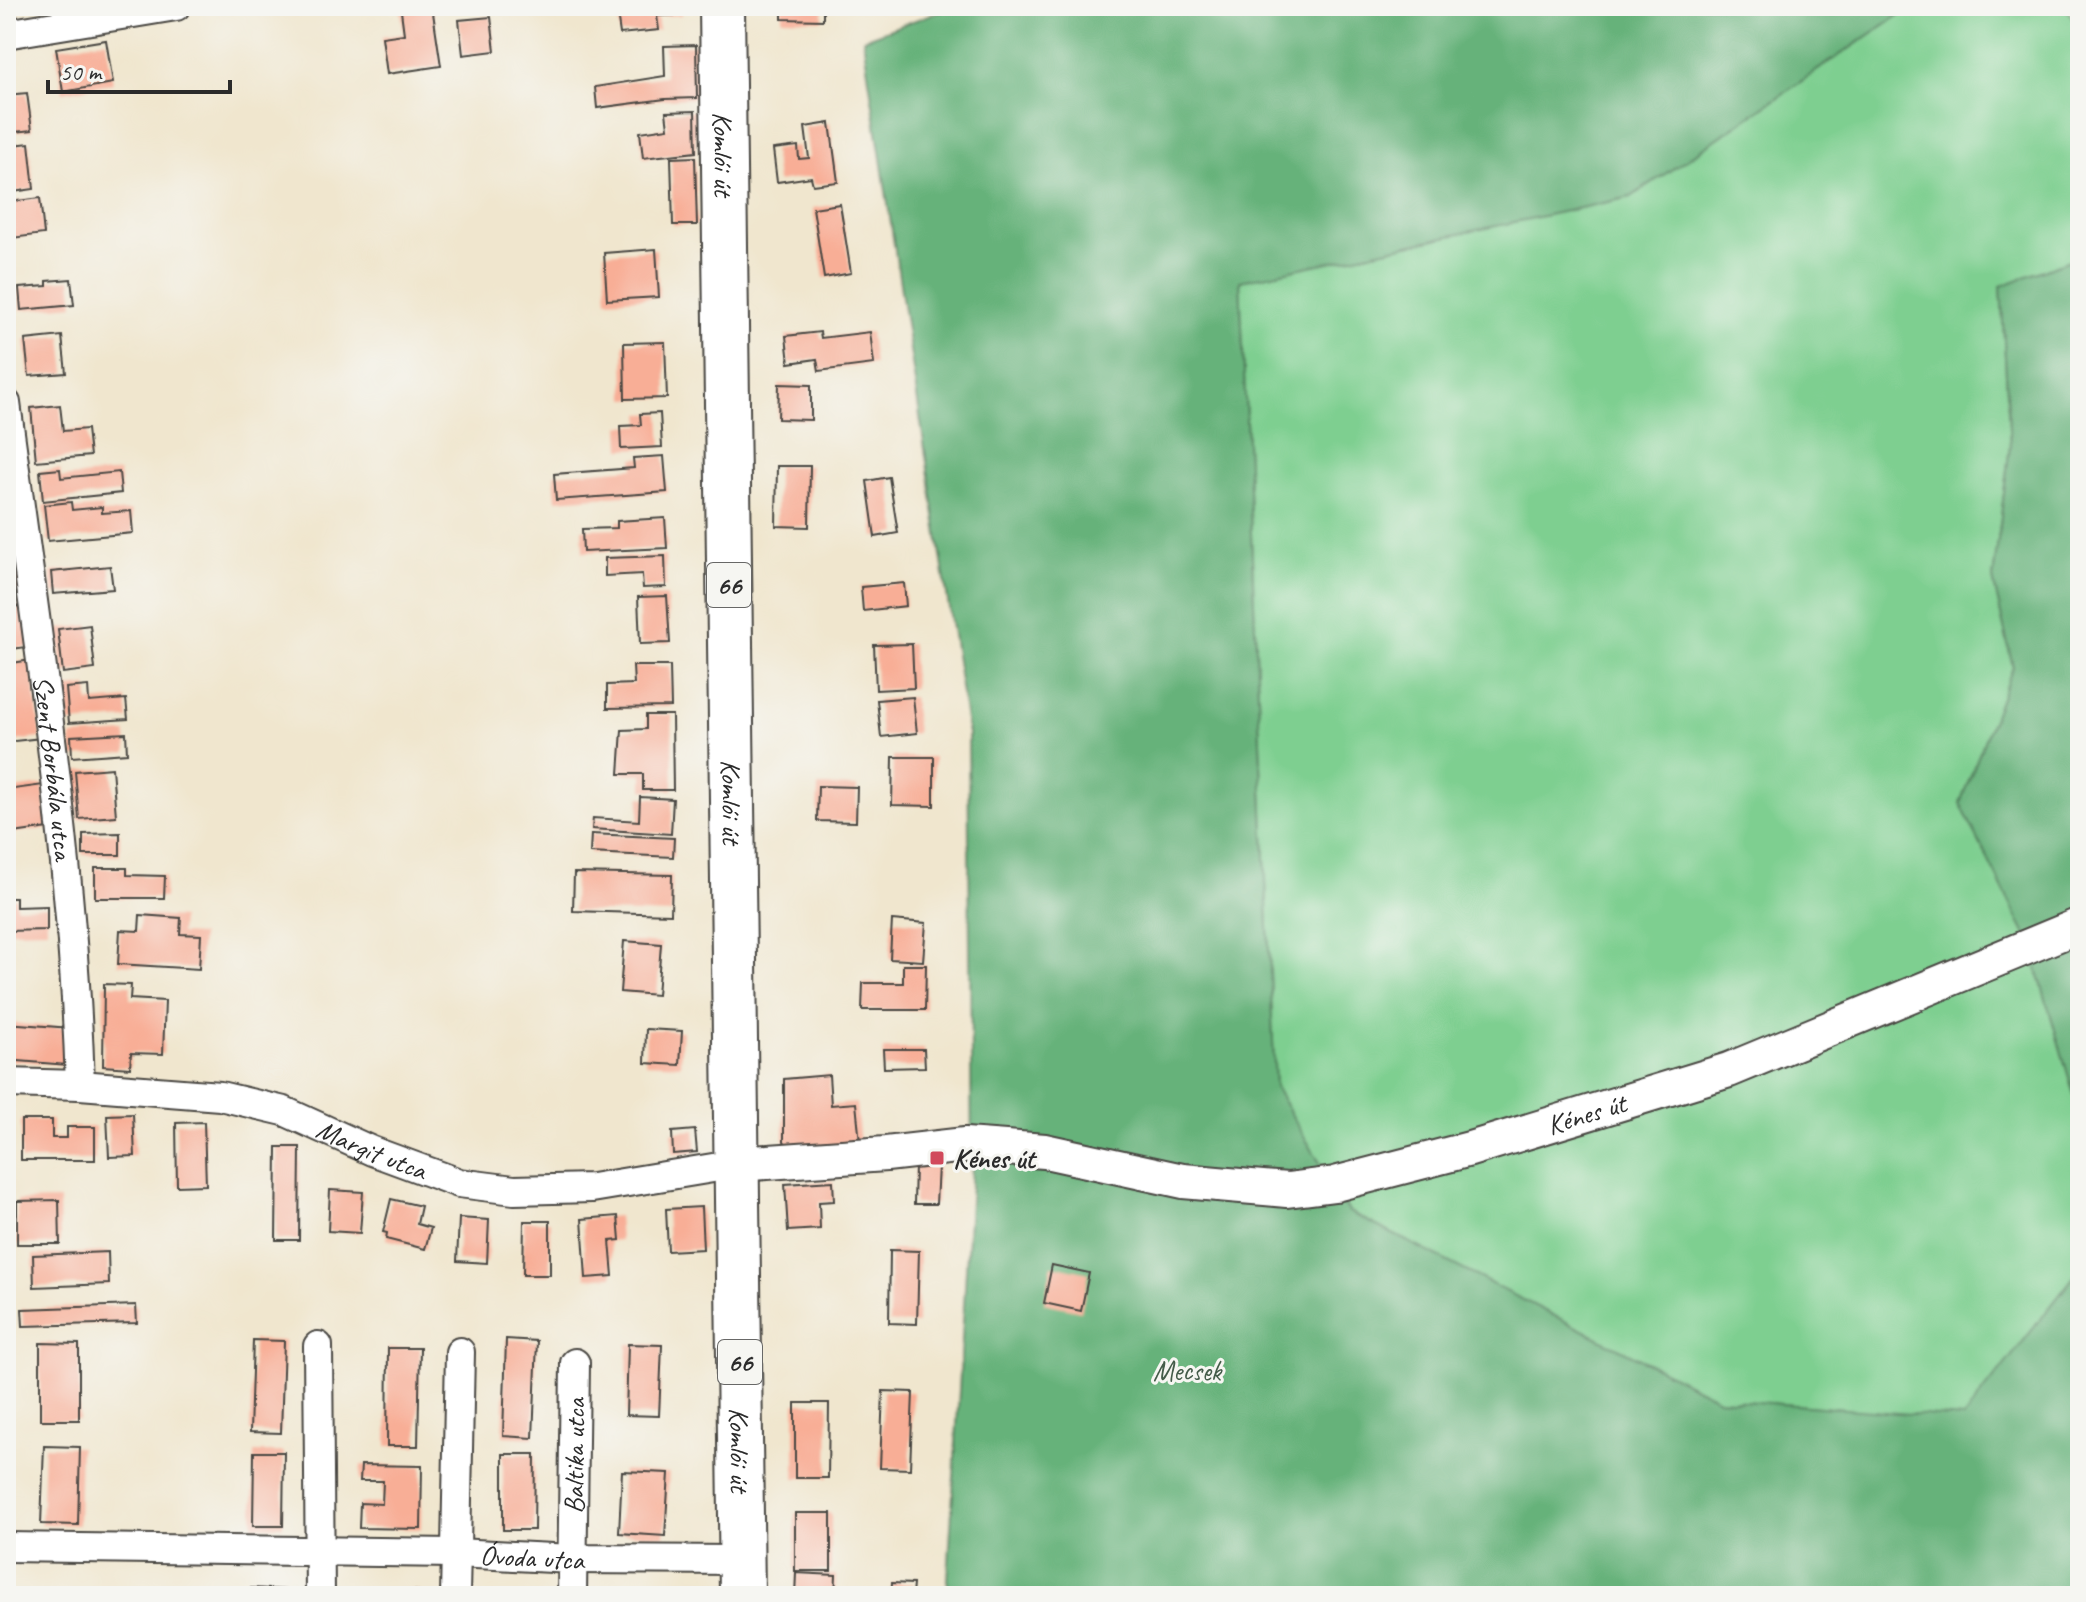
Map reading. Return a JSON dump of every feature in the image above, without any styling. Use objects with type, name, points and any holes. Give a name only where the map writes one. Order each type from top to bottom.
[{"type":"main road","name":"Komlói út","points":[[722,6],[742,1578]]},
{"type":"street","points":[[6,34],[176,6]]},
{"type":"street","name":"Szent Borbála utca","points":[[6,403],[66,857],[77,978],[80,1085]]},
{"type":"street","name":"Kénes út","points":[[737,1164],[886,1154],[965,1145],[1045,1151],[1183,1181],[1287,1190],[1335,1184],[1470,1149],[1729,1070],[2080,925]]},
{"type":"street","name":"Margit utca","points":[[6,1083],[80,1085],[220,1096],[284,1111],[372,1151],[459,1183],[514,1190],[592,1188],[737,1164]]},
{"type":"street","points":[[318,1346],[320,1596]]},
{"type":"street","points":[[455,1596],[460,1352]]},
{"type":"street","name":"Baltika utca","points":[[572,1596],[575,1363]]},
{"type":"street","name":"Óvoda utca","points":[[6,1547],[456,1553],[572,1559],[742,1578]]},
{"type":"green space","name":"Mecsek","points":[[954,6],[1912,6],[1631,197],[1240,281],[1275,1087],[1349,1212],[1719,1399],[1963,1418],[2080,1269],[2080,1596],[947,1596],[972,1167],[968,734],[863,39]]},
{"type":"green space","points":[[1912,6],[2065,6],[2080,30],[2080,256],[2001,287],[2010,446],[1993,579],[2013,667],[1960,803],[2029,941],[2080,1115],[2080,1269],[1963,1419],[1719,1399],[1349,1212],[1275,1087],[1240,281],[1631,197]]},
{"type":"green space","points":[[2080,256],[2080,746],[2068,750],[2080,784],[2080,1115],[2029,941],[1960,803],[2013,667],[1993,579],[2010,446],[2001,286]]},
{"type":"building","points":[[432,6],[441,66],[387,74],[382,37],[404,34],[401,11]]},
{"type":"building","points":[[616,6],[680,6],[681,15],[657,16],[659,30],[620,34]]},
{"type":"building","points":[[782,6],[823,6],[823,20],[782,19]]},
{"type":"building","points":[[491,17],[495,51],[463,55],[459,20]]},
{"type":"building","points":[[106,40],[113,83],[63,92],[56,48]]},
{"type":"building","points":[[696,45],[697,98],[597,108],[595,87],[665,76],[664,46]]},
{"type":"building","points":[[27,93],[32,130],[6,133],[6,95]]},
{"type":"building","points":[[695,111],[696,152],[643,158],[640,132],[668,128],[666,112]]},
{"type":"building","points":[[830,123],[838,182],[813,185],[811,177],[777,182],[773,149],[798,146],[799,159],[809,158],[805,127]]},
{"type":"building","points":[[29,143],[34,189],[6,193],[6,146]]},
{"type":"building","points":[[695,157],[697,225],[673,225],[671,158]]},
{"type":"building","points":[[40,198],[44,234],[12,238],[8,202]]},
{"type":"building","points":[[840,204],[851,273],[824,278],[813,208]]},
{"type":"building","points":[[656,249],[659,297],[607,300],[604,253]]},
{"type":"building","points":[[71,279],[74,305],[21,310],[19,288],[47,286],[47,281]]},
{"type":"building","points":[[820,332],[821,338],[870,332],[874,364],[819,371],[817,359],[789,363],[786,336]]},
{"type":"building","points":[[62,336],[66,373],[29,376],[25,340]]},
{"type":"building","points":[[665,342],[667,398],[625,399],[624,343]]},
{"type":"building","points":[[779,384],[811,385],[811,420],[778,419]]},
{"type":"building","points":[[60,405],[63,431],[87,429],[90,456],[36,461],[31,408]]},
{"type":"building","points":[[660,413],[662,447],[621,449],[620,426],[641,425],[640,414]]},
{"type":"building","points":[[664,456],[667,492],[556,500],[554,474],[634,468],[633,458]]},
{"type":"building","points":[[777,466],[810,466],[809,527],[776,526]]},
{"type":"building","points":[[60,469],[61,478],[119,472],[121,493],[43,501],[40,471]]},
{"type":"building","points":[[889,477],[898,533],[875,537],[867,481]]},
{"type":"building","points":[[71,502],[72,510],[102,507],[102,513],[131,511],[133,533],[48,541],[44,505]]},
{"type":"building","points":[[665,518],[667,548],[583,552],[582,529],[617,528],[617,521]]},
{"type":"building","points":[[18,545],[25,591],[6,594],[6,547]]},
{"type":"building","points":[[665,556],[666,587],[643,588],[642,574],[605,576],[605,558]]},
{"type":"building","points":[[110,566],[113,589],[53,594],[51,572]]},
{"type":"building","points":[[904,583],[906,606],[863,611],[861,587]]},
{"type":"building","points":[[667,596],[670,643],[640,644],[638,597]]},
{"type":"building","points":[[26,605],[32,646],[6,650],[6,608]]},
{"type":"building","points":[[90,625],[95,669],[63,673],[58,629]]},
{"type":"building","points":[[912,644],[914,688],[876,690],[874,645]]},
{"type":"building","points":[[31,660],[41,738],[6,742],[6,664]]},
{"type":"building","points":[[633,666],[670,666],[671,707],[607,708],[607,685],[634,684]]},
{"type":"building","points":[[88,686],[89,702],[126,699],[128,719],[69,723],[66,688]]},
{"type":"building","points":[[913,697],[917,733],[881,737],[877,700]]},
{"type":"building","points":[[646,715],[672,715],[673,790],[643,790],[643,774],[619,774],[622,730],[646,729]]},
{"type":"building","points":[[126,733],[127,753],[72,757],[71,736]]},
{"type":"building","points":[[893,757],[934,757],[934,806],[892,805]]},
{"type":"building","points":[[112,768],[116,816],[79,819],[75,771]]},
{"type":"building","points":[[43,785],[49,828],[6,834],[6,790]]},
{"type":"building","points":[[818,786],[857,787],[856,822],[817,821]]},
{"type":"building","points":[[640,797],[673,799],[671,834],[592,829],[593,818],[639,821]]},
{"type":"building","points":[[120,833],[120,855],[83,855],[83,834]]},
{"type":"building","points":[[591,834],[674,838],[673,857],[590,853]]},
{"type":"building","points":[[95,868],[127,868],[127,875],[165,876],[164,898],[95,898]]},
{"type":"building","points":[[574,873],[672,875],[671,914],[573,911]]},
{"type":"building","points":[[6,898],[16,898],[16,907],[47,906],[47,930],[6,931]]},
{"type":"building","points":[[140,915],[181,918],[180,934],[201,935],[199,969],[118,964],[120,930],[139,931]]},
{"type":"building","points":[[892,920],[926,923],[923,961],[890,959]]},
{"type":"building","points":[[624,941],[661,944],[657,995],[620,992]]},
{"type":"building","points":[[903,965],[926,965],[925,1010],[862,1010],[863,983],[903,983]]},
{"type":"building","points":[[104,984],[131,985],[130,999],[165,1001],[163,1054],[131,1053],[130,1068],[103,1066]]},
{"type":"building","points":[[6,1023],[71,1028],[68,1065],[6,1060]]},
{"type":"building","points":[[646,1029],[682,1031],[680,1065],[645,1063]]},
{"type":"building","points":[[883,1049],[924,1049],[925,1067],[884,1068]]},
{"type":"building","points":[[829,1075],[831,1105],[856,1103],[860,1143],[791,1150],[784,1141],[784,1079]]},
{"type":"building","points":[[133,1114],[135,1156],[109,1157],[107,1115]]},
{"type":"building","points":[[21,1120],[52,1120],[52,1138],[67,1138],[67,1127],[95,1127],[95,1160],[21,1160]]},
{"type":"building","points":[[204,1122],[206,1185],[177,1186],[176,1123]]},
{"type":"building","points":[[695,1130],[697,1152],[673,1154],[672,1132]]},
{"type":"building","points":[[277,1147],[300,1147],[299,1240],[276,1240]]},
{"type":"building","points":[[915,1165],[938,1166],[936,1204],[914,1204]]},
{"type":"building","points":[[833,1181],[834,1201],[819,1202],[820,1229],[788,1231],[785,1184]]},
{"type":"building","points":[[330,1190],[363,1192],[360,1233],[328,1231]]},
{"type":"building","points":[[391,1199],[421,1206],[417,1224],[431,1228],[425,1249],[386,1239],[387,1233],[383,1232]]},
{"type":"building","points":[[59,1200],[60,1244],[17,1244],[17,1201]]},
{"type":"building","points":[[701,1207],[703,1249],[668,1251],[666,1209]]},
{"type":"building","points":[[618,1216],[620,1240],[610,1241],[613,1276],[586,1278],[582,1219]]},
{"type":"building","points":[[459,1218],[489,1220],[487,1263],[457,1261]]},
{"type":"building","points":[[524,1221],[550,1221],[550,1275],[523,1275]]},
{"type":"building","points":[[890,1250],[919,1251],[917,1324],[889,1323]]},
{"type":"building","points":[[108,1252],[109,1284],[34,1287],[33,1255]]},
{"type":"building","points":[[1052,1265],[1089,1273],[1081,1311],[1044,1303]]},
{"type":"building","points":[[136,1305],[137,1323],[23,1326],[22,1309]]},
{"type":"building","points":[[506,1339],[537,1341],[533,1438],[503,1436]]},
{"type":"building","points":[[253,1340],[284,1341],[281,1433],[250,1432]]},
{"type":"building","points":[[40,1343],[79,1344],[79,1420],[40,1420]]},
{"type":"building","points":[[628,1344],[662,1345],[659,1416],[626,1415]]},
{"type":"building","points":[[388,1348],[420,1348],[418,1446],[387,1446]]},
{"type":"building","points":[[883,1391],[913,1392],[910,1469],[880,1468]]},
{"type":"building","points":[[795,1403],[829,1403],[828,1478],[795,1478]]},
{"type":"building","points":[[44,1446],[80,1447],[78,1525],[41,1524]]},
{"type":"building","points":[[254,1452],[284,1452],[283,1526],[253,1526]]},
{"type":"building","points":[[503,1454],[535,1454],[534,1530],[503,1530]]},
{"type":"building","points":[[361,1465],[422,1466],[421,1529],[359,1528],[360,1503],[382,1504],[383,1481],[360,1481]]},
{"type":"building","points":[[622,1471],[669,1473],[665,1536],[619,1533]]},
{"type":"building","points":[[795,1513],[831,1513],[831,1571],[795,1571]]},
{"type":"building","points":[[796,1573],[836,1575],[835,1596],[795,1596]]},
{"type":"building","points":[[892,1583],[913,1584],[912,1596],[891,1596]]},
{"type":"building","points":[[251,1588],[286,1590],[286,1596],[250,1596]]},
{"type":"building","points":[[387,1590],[420,1591],[420,1596],[387,1596]]},
{"type":"place","name":"Kénes út","points":[[937,1158]]}]
